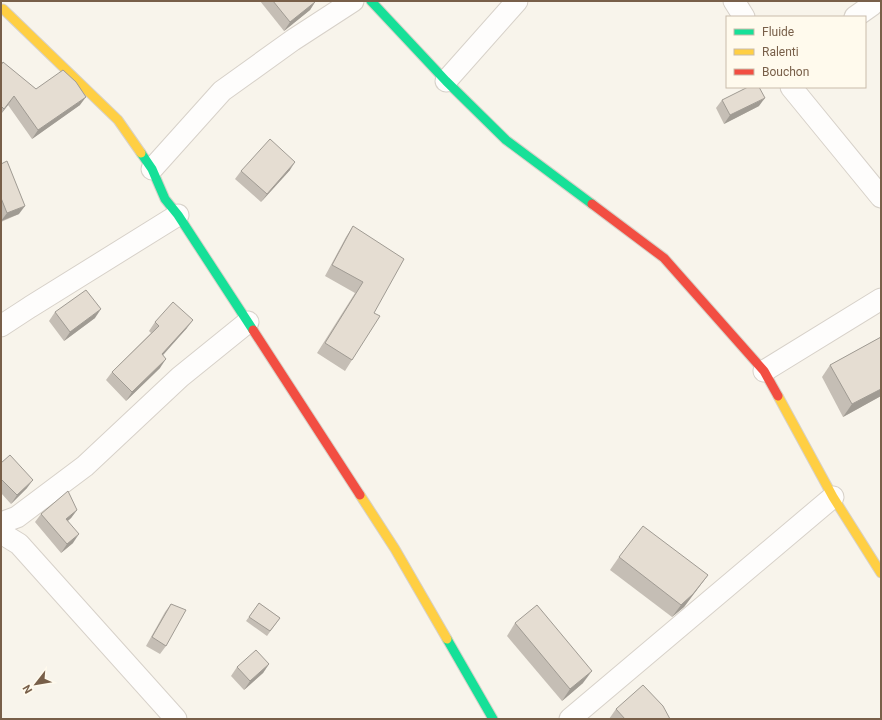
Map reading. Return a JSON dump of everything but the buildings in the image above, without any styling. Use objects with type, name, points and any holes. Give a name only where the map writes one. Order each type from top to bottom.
[{"type":"street","points":[[152,169],[222,90],[293,40],[353,1]]},
{"type":"street","points":[[371,1],[446,81],[506,140],[664,258],[764,372],[833,497],[881,573]]},
{"type":"street","points":[[446,81],[517,1]]},
{"type":"street","points":[[734,1],[743,16]]},
{"type":"street","points":[[856,16],[872,5],[870,1]]},
{"type":"street","points":[[5,7],[118,120],[152,169],[165,199],[178,215],[395,549],[493,719]]},
{"type":"street","points":[[792,88],[881,197]]},
{"type":"street","points":[[1,326],[178,215]]},
{"type":"street","points":[[764,372],[881,299]]},
{"type":"street","points":[[1,523],[17,517],[85,466],[180,377],[248,322]]},
{"type":"street","points":[[570,719],[833,497]]},
{"type":"street","points":[[1,533],[19,544],[176,719]]},
{"type":"traffic: fast","points":[[371,1],[446,81],[506,140],[592,204]]},
{"type":"traffic: fast","points":[[141,153],[152,169],[165,199],[178,215],[253,330]]},
{"type":"traffic: fast","points":[[447,639],[493,719]]},
{"type":"traffic: slow","points":[[3,9],[118,120],[141,153]]},
{"type":"traffic: slow","points":[[778,396],[833,497],[881,573]]},
{"type":"traffic: slow","points":[[360,495],[395,549],[447,639]]},
{"type":"traffic: jam","points":[[592,204],[664,258],[764,371],[778,396]]},
{"type":"traffic: jam","points":[[253,330],[360,495]]}]
